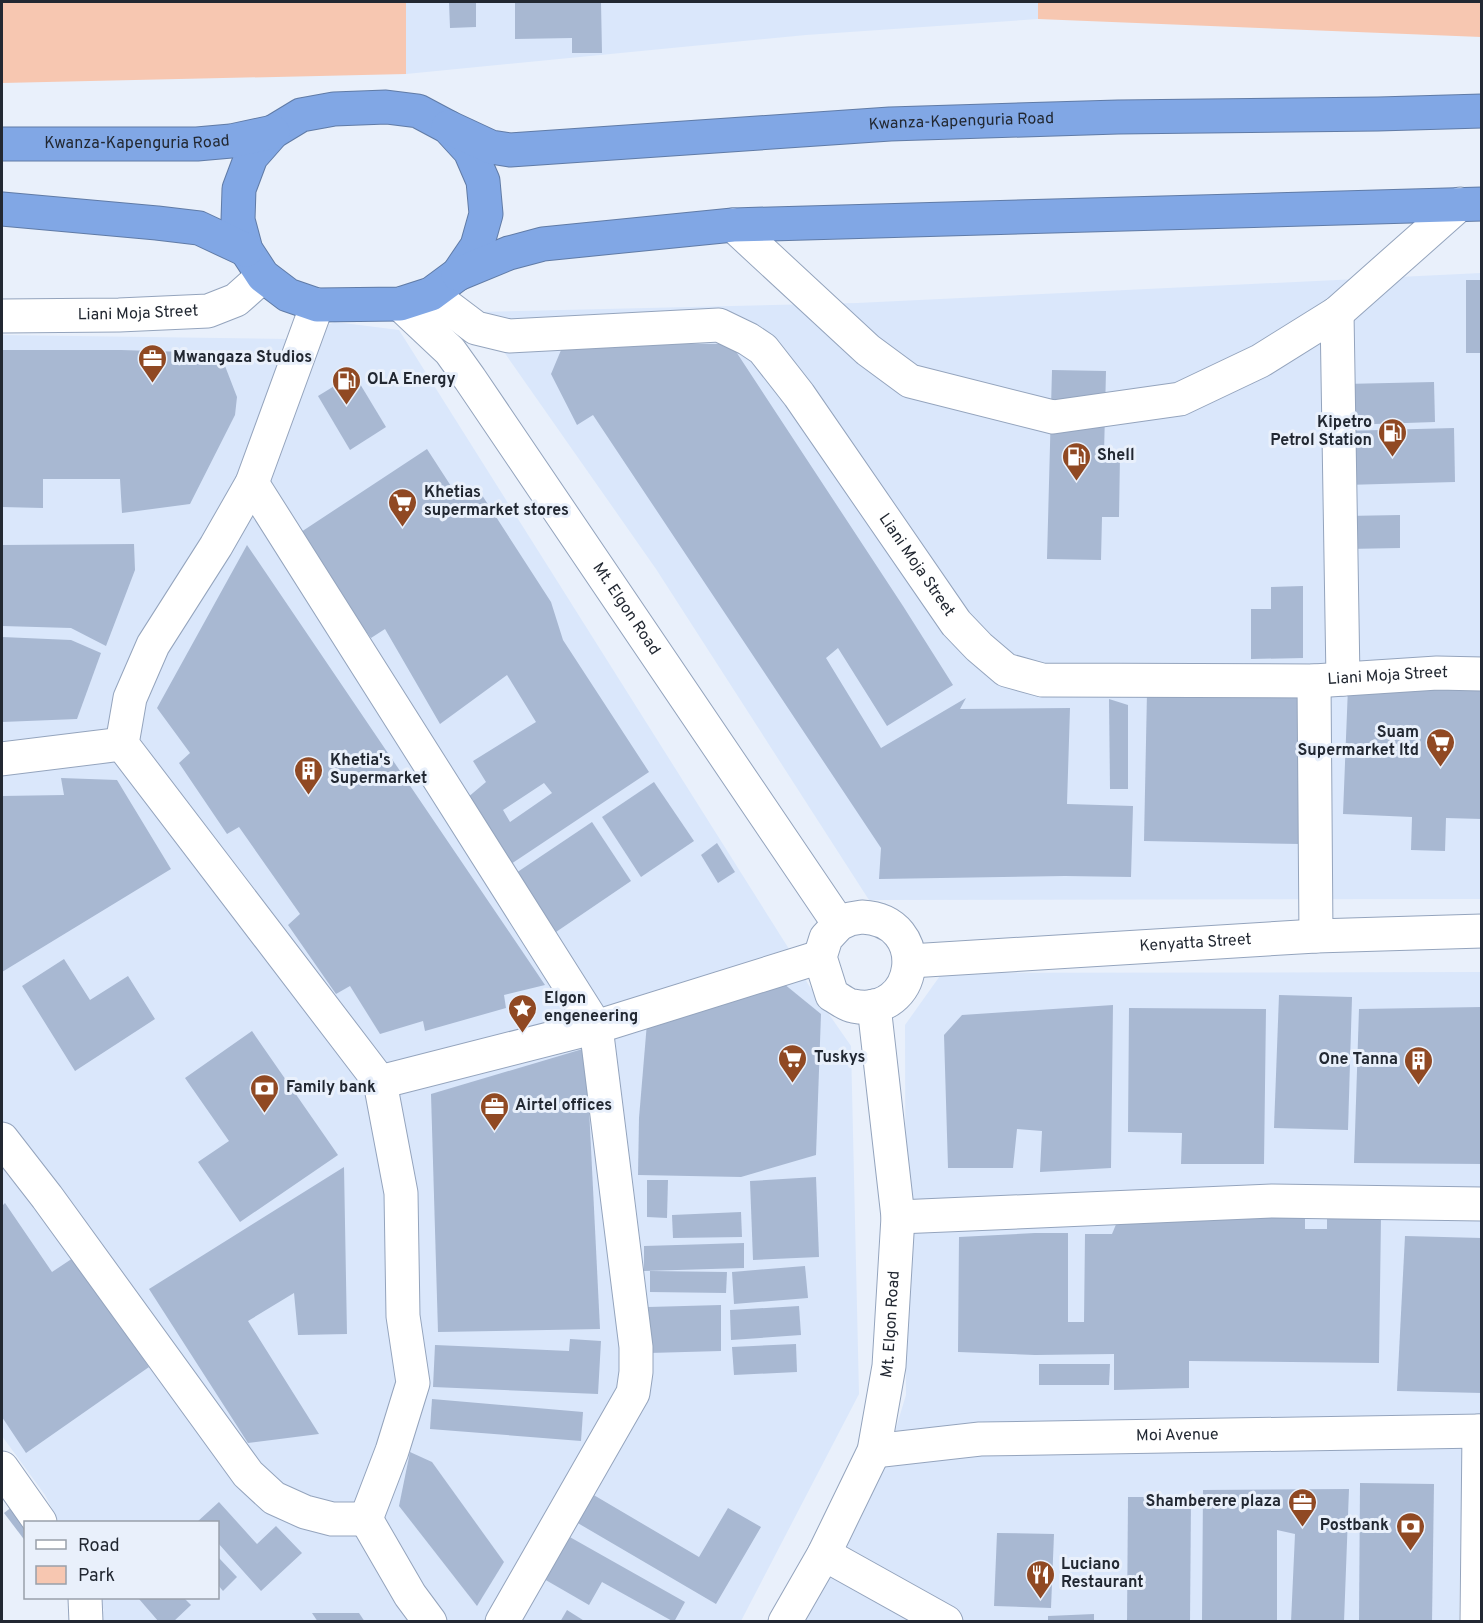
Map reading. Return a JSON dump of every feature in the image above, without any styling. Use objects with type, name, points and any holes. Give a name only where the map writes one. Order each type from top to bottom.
[{"type":"highway","name":"Kwanza-Kapenguria Road","points":[[2,144],[197,144],[231,141],[273,132],[301,115],[334,109],[386,106],[418,111],[491,147],[510,150],[890,124],[1118,117],[1482,111]]},
{"type":"highway","points":[[448,127],[470,151],[479,171],[483,181],[486,214],[477,246],[458,274]]},
{"type":"highway","points":[[255,263],[238,220],[239,189],[251,158],[273,132]]},
{"type":"highway","points":[[2,209],[199,228],[255,263],[288,295],[317,305],[400,303],[431,294],[458,274],[509,253],[543,244],[733,225],[1471,204]]},
{"type":"street","points":[[733,225],[868,350],[910,381],[1053,417],[1180,399],[1260,361],[1337,313],[1471,204]]},
{"type":"street","name":"Liani Moja Street","points":[[2,315],[119,315],[208,311],[236,300],[255,263]]},
{"type":"street","name":"Liani Moja Street","points":[[431,294],[476,328],[509,336],[719,325],[748,339],[763,350],[800,395],[956,623],[1006,670],[1042,680],[1328,680],[1437,673],[1482,674]]},
{"type":"street","name":"Mt. Elgon Road","points":[[400,303],[450,351],[470,379],[839,924]]},
{"type":"street","points":[[317,305],[252,483],[216,546],[153,645],[130,698],[122,744],[380,1082],[401,1193],[403,1316],[413,1383],[392,1451],[366,1519]]},
{"type":"street","points":[[1316,936],[1328,680],[1337,313]]},
{"type":"street","points":[[252,483],[596,1027],[636,1347],[633,1393],[502,1622]]},
{"type":"street","points":[[2,759],[122,744]]},
{"type":"street","points":[[874,917],[886,922],[903,938],[910,961],[904,985],[896,995],[874,1006],[852,1006],[832,995],[820,957],[826,938],[839,924],[850,919],[874,917]]},
{"type":"street","name":"Kenyatta Street","points":[[910,961],[1316,936],[1482,931]]},
{"type":"street","points":[[380,1082],[596,1027],[820,957]]},
{"type":"street","name":"Mt. Elgon Road","points":[[785,1622],[824,1554],[874,1451],[889,1366],[898,1217],[874,1006]]},
{"type":"street","points":[[2,1139],[47,1197],[248,1474],[274,1498],[305,1512],[332,1519],[366,1519]]},
{"type":"street","points":[[898,1217],[1272,1201],[1482,1204]]},
{"type":"street","points":[[1477,1622],[1480,1431]]},
{"type":"street","name":"Moi Avenue","points":[[874,1451],[980,1439],[1480,1431]]},
{"type":"street","points":[[2,1468],[39,1521]]},
{"type":"street","points":[[366,1519],[410,1595],[430,1622]]},
{"type":"street","points":[[824,1554],[946,1622]]},
{"type":"street","points":[[85,1599],[86,1622]]},
{"type":"shaded area","points":[[406,2],[1038,2],[1038,19],[806,35],[406,74]]},
{"type":"shaded area","points":[[1481,273],[1481,899],[869,900],[656,569],[476,312],[857,303]]},
{"type":"shaded area","points":[[335,322],[399,330],[789,949],[808,984],[851,1046],[859,1394],[741,1621],[98,1621],[104,1610],[98,1599],[219,1599],[219,1521],[58,1521],[45,1495],[2,1436],[2,335],[289,339]]},
{"type":"shaded area","points":[[1481,972],[1482,1417],[1463,1418],[1459,1621],[802,1622],[828,1568],[882,1474],[906,1395],[905,1025],[942,973]]},
{"type":"green space","points":[[2,2],[406,2],[406,74],[2,83]]},
{"type":"green space","points":[[1038,2],[1481,2],[1481,37],[1038,19]]},
{"type":"building","points":[[449,2],[476,2],[476,27],[450,28]]},
{"type":"building","points":[[515,2],[601,2],[602,53],[572,53],[572,38],[515,39]]},
{"type":"building","points":[[1466,280],[1482,280],[1482,353],[1466,353]]},
{"type":"building","points":[[564,343],[731,344],[953,685],[887,726],[838,648],[826,658],[881,748],[966,698],[960,709],[1070,708],[1067,804],[1133,806],[1131,877],[879,879],[881,848],[593,415],[577,425],[551,374]]},
{"type":"building","points":[[2,350],[220,353],[237,397],[235,415],[190,504],[122,513],[120,479],[43,479],[43,508],[2,507]]},
{"type":"building","points":[[1052,370],[1106,371],[1104,454],[1120,455],[1119,517],[1102,517],[1101,560],[1047,559]]},
{"type":"building","points":[[354,374],[386,427],[350,450],[318,396]]},
{"type":"building","points":[[1434,382],[1435,422],[1345,425],[1344,384]]},
{"type":"building","points":[[1454,428],[1455,482],[1345,485],[1343,431]]},
{"type":"building","points":[[427,449],[460,500],[480,492],[551,602],[563,640],[649,772],[508,866],[467,798],[486,782],[473,761],[536,722],[507,675],[440,724],[385,629],[371,638],[332,586],[298,534]],"holes":[[[544,783],[552,793],[510,822],[503,810]]]},
{"type":"building","points":[[1400,515],[1400,548],[1347,549],[1346,516]]},
{"type":"building","points":[[134,544],[135,570],[106,646],[71,628],[2,626],[2,545]]},
{"type":"building","name":"Khetia's Supermarket","points":[[247,545],[545,985],[504,995],[506,1008],[425,1031],[423,1021],[380,1034],[350,986],[336,994],[288,925],[300,914],[239,827],[227,834],[179,763],[190,753],[157,708]]},
{"type":"building","points":[[1303,586],[1303,658],[1251,659],[1251,609],[1271,609],[1271,587]]},
{"type":"building","points":[[2,637],[71,640],[101,653],[77,719],[2,722]]},
{"type":"building","points":[[1348,687],[1482,691],[1482,819],[1446,818],[1445,851],[1411,850],[1412,817],[1343,814]]},
{"type":"building","points":[[1147,692],[1303,694],[1300,844],[1144,841]]},
{"type":"building","points":[[1109,699],[1128,705],[1128,789],[1110,789]]},
{"type":"building","points":[[61,778],[117,780],[171,869],[2,972],[2,796],[64,795]]},
{"type":"building","points":[[654,782],[694,841],[641,877],[602,817]]},
{"type":"building","points":[[592,822],[631,881],[556,932],[516,873]]},
{"type":"building","points":[[717,843],[735,872],[718,883],[701,855]]},
{"type":"building","points":[[64,959],[90,1000],[128,976],[155,1019],[75,1071],[22,986]]},
{"type":"building","points":[[778,979],[821,1014],[816,1155],[741,1177],[638,1175],[639,1118],[648,1011]]},
{"type":"building","points":[[1279,995],[1352,997],[1348,1130],[1274,1128]]},
{"type":"building","points":[[1113,1005],[1111,1168],[1040,1172],[1042,1131],[1017,1129],[1013,1168],[948,1168],[944,1035],[962,1015]]},
{"type":"building","name":"One Tanna","points":[[1482,1007],[1482,1164],[1354,1163],[1359,1009]]},
{"type":"building","points":[[1129,1008],[1266,1009],[1264,1164],[1181,1164],[1182,1133],[1128,1132]]},
{"type":"building","points":[[252,1031],[338,1155],[240,1222],[198,1162],[229,1141],[185,1078]]},
{"type":"building","points":[[586,1048],[600,1329],[438,1332],[431,1094]]},
{"type":"building","points":[[344,1167],[347,1334],[298,1335],[294,1293],[248,1321],[319,1434],[248,1443],[149,1289]]},
{"type":"building","points":[[816,1177],[819,1257],[753,1260],[750,1181]]},
{"type":"building","points":[[647,1180],[668,1180],[667,1218],[647,1217]]},
{"type":"building","points":[[5,1203],[52,1272],[73,1258],[149,1367],[26,1453],[2,1417],[2,1206]]},
{"type":"building","points":[[741,1212],[742,1237],[673,1238],[672,1215]]},
{"type":"building","points":[[1305,1216],[1305,1229],[1327,1229],[1327,1217],[1381,1217],[1379,1363],[1189,1361],[1189,1388],[1114,1390],[1114,1354],[1035,1355],[958,1352],[959,1237],[1068,1233],[1068,1322],[1084,1322],[1085,1234],[1112,1234],[1117,1222]]},
{"type":"building","points":[[1405,1236],[1482,1238],[1482,1393],[1397,1391]]},
{"type":"building","points":[[744,1243],[744,1268],[644,1271],[644,1246]]},
{"type":"building","points":[[805,1266],[808,1298],[734,1304],[732,1272]]},
{"type":"building","points":[[650,1271],[727,1272],[726,1293],[650,1292]]},
{"type":"building","points":[[721,1305],[721,1351],[649,1353],[648,1307]]},
{"type":"building","points":[[799,1306],[801,1335],[731,1340],[730,1310]]},
{"type":"building","points":[[570,1339],[601,1341],[598,1394],[433,1387],[435,1345],[569,1351]]},
{"type":"building","points":[[796,1344],[797,1372],[734,1375],[732,1347]]},
{"type":"building","points":[[1039,1364],[1110,1364],[1109,1385],[1039,1385]]},
{"type":"building","points":[[432,1399],[583,1412],[581,1441],[430,1429]]},
{"type":"building","points":[[410,1452],[432,1462],[504,1562],[477,1606],[399,1506]]},
{"type":"building","points":[[1360,1483],[1434,1484],[1432,1622],[1359,1622]]},
{"type":"building","points":[[1349,1489],[1344,1622],[1291,1622],[1295,1534],[1277,1530],[1277,1622],[1202,1622],[1203,1490]]},
{"type":"building","points":[[592,1494],[699,1557],[728,1508],[761,1527],[716,1604],[576,1522]]},
{"type":"building","points":[[1128,1497],[1191,1497],[1190,1622],[1127,1622]]},
{"type":"building","points":[[219,1502],[257,1544],[276,1526],[302,1553],[261,1591],[219,1544],[219,1521],[198,1521]]},
{"type":"building","points":[[17,1503],[26,1521],[24,1539],[4,1513]]},
{"type":"building","points":[[997,1533],[1054,1534],[1051,1608],[994,1606]]},
{"type":"building","points":[[568,1536],[685,1602],[674,1622],[602,1582],[589,1605],[544,1579]]},
{"type":"building","points":[[219,1558],[237,1577],[223,1591],[219,1586]]},
{"type":"building","points":[[139,1599],[185,1599],[191,1605],[173,1622],[159,1622]]},
{"type":"building","points":[[567,1610],[586,1622],[560,1622]]},
{"type":"building","points":[[312,1613],[359,1613],[365,1622],[318,1622]]},
{"type":"building","points":[[1094,1614],[1094,1622],[1048,1622],[1048,1616]]},
{"type":"place","name":"Mwangaza Studios","points":[[152,384]]},
{"type":"place","name":"OLA Energy","points":[[346,406]]},
{"type":"place","name":"Kipetro Petrol Station","points":[[1393,458]]},
{"type":"place","name":"Shell","points":[[1076,482]]},
{"type":"place","name":"Khetias supermarket stores","points":[[403,528]]},
{"type":"place","name":"Suam Supermarket ltd","points":[[1440,768]]},
{"type":"place","name":"Khetia's Supermarket","points":[[309,796]]},
{"type":"place","name":"Elgon engeneering","points":[[523,1034]]},
{"type":"place","name":"Tuskys","points":[[793,1084]]},
{"type":"place","name":"One Tanna","points":[[1419,1086]]},
{"type":"place","name":"Family bank","points":[[265,1114]]},
{"type":"place","name":"Airtel offices","points":[[494,1132]]},
{"type":"place","name":"Shamberere plaza","points":[[1302,1528]]},
{"type":"place","name":"Postbank","points":[[1410,1552]]},
{"type":"place","name":"Luciano Restaurant","points":[[1040,1600]]}]
